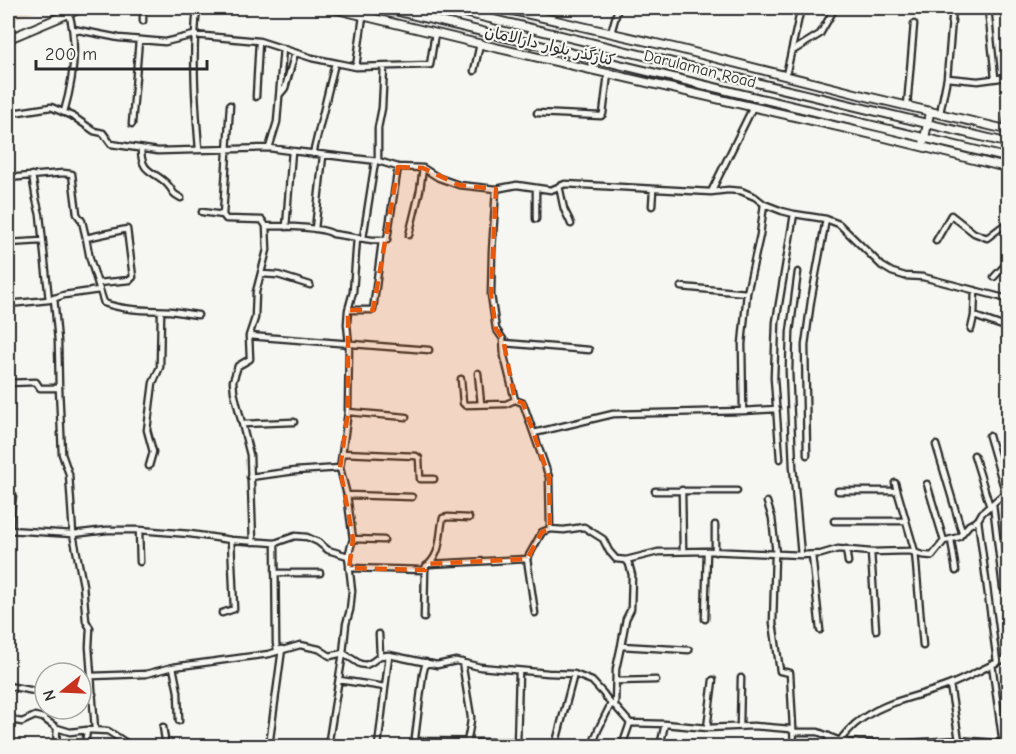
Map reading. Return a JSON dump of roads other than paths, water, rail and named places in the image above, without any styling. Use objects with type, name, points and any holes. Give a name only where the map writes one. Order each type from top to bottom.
[{"type":"street","points":[[8,39],[82,8]]},
{"type":"street","points":[[143,8],[143,21]]},
{"type":"street","points":[[197,8],[194,35],[195,108],[199,149]]},
{"type":"street","name":"کنارگذر بلوار دارالامان","points":[[331,8],[1008,168]]},
{"type":"street","name":"Darulaman Road","points":[[384,8],[1008,158]]},
{"type":"street","name":"Darulaman Road","points":[[447,8],[1008,142]]},
{"type":"street","name":"کنارگذر بلوار دارالامان","points":[[502,8],[1007,129]]},
{"type":"street","points":[[612,33],[618,8]]},
{"type":"street","points":[[786,75],[801,8]]},
{"type":"street","points":[[791,52],[820,34],[835,8]]},
{"type":"street","points":[[940,113],[947,78],[953,8]]},
{"type":"street","points":[[988,8],[995,78]]},
{"type":"street","points":[[64,112],[70,91],[72,69],[73,29],[69,13]]},
{"type":"street","points":[[356,67],[363,16]]},
{"type":"street","points":[[907,106],[914,24]]},
{"type":"street","points":[[73,29],[119,38],[165,42],[194,35],[259,41],[334,63],[356,67],[430,65],[435,33]]},
{"type":"street","points":[[132,124],[139,40]]},
{"type":"street","points":[[256,98],[259,41]]},
{"type":"street","points":[[474,71],[480,44]]},
{"type":"street","points":[[269,148],[277,122],[283,48]]},
{"type":"street","points":[[279,94],[285,87],[295,52]]},
{"type":"street","points":[[313,154],[334,63]]},
{"type":"street","points":[[328,747],[352,591],[348,556],[353,540],[347,495],[340,468],[348,412],[348,310],[376,162],[384,67]]},
{"type":"street","points":[[537,113],[601,116],[608,74]]},
{"type":"street","points":[[947,78],[978,81],[1008,77]]},
{"type":"street","points":[[223,215],[230,105]]},
{"type":"street","points":[[8,111],[19,112],[51,107],[74,117],[94,131],[103,133],[111,144],[141,149],[158,151],[269,148],[398,167],[423,168],[439,178],[459,185],[496,189],[517,185],[551,190],[565,184],[653,190],[741,191],[764,204],[794,214],[826,219],[839,224],[875,260],[892,272],[905,276],[923,277],[1008,299]]},
{"type":"street","points":[[711,192],[753,107]]},
{"type":"street","points":[[922,147],[930,111]]},
{"type":"street","points":[[1007,129],[1008,112]]},
{"type":"street","points":[[141,149],[141,157],[150,173],[158,176],[169,186],[173,194],[181,198]]},
{"type":"street","points":[[286,227],[292,151]]},
{"type":"street","points":[[315,229],[324,156]]},
{"type":"street","points":[[266,226],[315,229],[330,231],[333,234],[387,240],[398,167]]},
{"type":"street","points":[[409,235],[423,168]]},
{"type":"street","points":[[8,178],[63,172],[72,174],[77,214],[82,221],[90,259],[104,303],[144,311],[198,315]]},
{"type":"street","points":[[32,175],[58,341],[62,454],[69,474],[73,534],[83,585],[86,621],[90,627],[90,661]]},
{"type":"street","points":[[559,186],[565,212],[571,224]]},
{"type":"street","points":[[536,188],[536,219]]},
{"type":"street","points":[[496,189],[491,295],[496,329],[503,339],[504,356],[515,400]]},
{"type":"street","points":[[652,206],[653,190]]},
{"type":"street","points":[[743,411],[742,344],[747,293],[760,235],[764,204]]},
{"type":"street","points":[[202,212],[223,215],[226,219],[233,220],[262,220],[266,226],[267,250],[256,292],[255,318],[249,336],[250,359],[238,366],[233,381],[250,455],[253,542]]},
{"type":"street","points":[[780,459],[774,378],[776,322],[794,214]]},
{"type":"street","points":[[936,241],[951,215],[974,233],[987,238],[1008,222]]},
{"type":"street","points":[[807,455],[805,345],[826,219]]},
{"type":"street","points":[[86,238],[127,229],[133,277],[130,280],[98,283]]},
{"type":"street","points":[[8,243],[42,241]]},
{"type":"street","points":[[348,310],[374,310],[382,241]]},
{"type":"street","points":[[994,277],[1008,262]]},
{"type":"street","points":[[798,272],[790,332],[789,370],[793,467],[801,555]]},
{"type":"street","points":[[261,274],[278,275],[310,285]]},
{"type":"street","points":[[681,287],[747,293]]},
{"type":"street","points":[[8,304],[99,290]]},
{"type":"street","points":[[971,329],[975,290]]},
{"type":"street","points":[[149,466],[153,452],[147,430],[153,383],[160,367],[161,312]]},
{"type":"street","points":[[974,316],[1008,328]]},
{"type":"street","points":[[249,336],[429,350]]},
{"type":"street","points":[[504,343],[589,350]]},
{"type":"street","points":[[478,374],[480,404]]},
{"type":"street","points":[[461,379],[464,405],[506,404],[515,400],[523,403],[549,477],[550,529]]},
{"type":"street","points":[[8,383],[36,382],[40,388],[58,388]]},
{"type":"street","points":[[534,433],[613,414],[777,409]]},
{"type":"street","points":[[348,412],[406,417]]},
{"type":"street","points":[[243,424],[294,422]]},
{"type":"street","points":[[535,613],[528,559],[542,532],[550,529],[564,530],[584,527],[603,540],[615,559],[626,560],[658,552],[683,551],[812,555],[846,549],[871,552],[910,551],[932,556],[944,541],[959,537],[1007,490],[989,436]]},
{"type":"street","points":[[936,445],[962,532]]},
{"type":"street","points":[[342,453],[416,456],[420,479],[434,479]]},
{"type":"street","points":[[974,455],[992,506],[1003,588]]},
{"type":"street","points":[[250,477],[340,468]]},
{"type":"street","points":[[895,483],[915,552],[923,646]]},
{"type":"street","points":[[927,484],[944,541]]},
{"type":"street","points":[[682,490],[683,551]]},
{"type":"street","points":[[655,491],[736,491]]},
{"type":"street","points":[[838,491],[897,491]]},
{"type":"street","points":[[13,495],[8,531],[73,534],[107,530],[139,530],[275,543],[295,536],[307,537],[328,550],[348,556]]},
{"type":"street","points":[[347,495],[412,497]]},
{"type":"street","points":[[767,502],[772,518],[775,554],[774,629],[780,671],[790,673],[794,747]]},
{"type":"street","points":[[424,618],[425,570],[426,566],[432,562],[440,544],[443,518],[469,518]]},
{"type":"street","points":[[93,676],[146,674],[173,667],[269,654],[300,645],[319,649],[330,656],[343,653],[360,664],[366,665],[380,656],[389,655],[437,665],[456,661],[480,667],[574,674],[592,681],[630,723],[707,728],[754,726],[790,729],[794,732],[818,732],[840,741],[889,745],[933,744],[959,740],[1006,744],[994,663],[978,520]]},
{"type":"street","points":[[834,521],[906,521]]},
{"type":"street","points":[[715,525],[715,552]]},
{"type":"street","points":[[139,530],[140,562]]},
{"type":"street","points":[[222,614],[234,609],[231,540]]},
{"type":"street","points":[[353,540],[384,540]]},
{"type":"street","points":[[951,540],[956,571]]},
{"type":"street","points":[[275,543],[276,643],[277,650],[282,649]]},
{"type":"street","points":[[846,549],[848,562]]},
{"type":"street","points":[[705,619],[707,551]]},
{"type":"street","points":[[871,552],[876,630]]},
{"type":"street","points":[[812,555],[820,630]]},
{"type":"street","points":[[429,564],[528,559]]},
{"type":"street","points":[[592,747],[598,730],[613,705],[616,669],[626,618],[631,609],[632,575],[626,560]]},
{"type":"street","points":[[349,568],[425,570]]},
{"type":"street","points":[[275,573],[320,573]]},
{"type":"street","points":[[379,634],[380,656]]},
{"type":"street","points":[[621,646],[688,650]]},
{"type":"street","points":[[269,747],[282,649]]},
{"type":"street","points":[[378,747],[389,655]]},
{"type":"street","points":[[840,741],[844,734],[868,714],[894,701],[950,685],[1008,658]]},
{"type":"street","points":[[426,662],[414,744],[517,744],[519,670]]},
{"type":"street","points":[[462,662],[471,717],[467,744]]},
{"type":"street","points":[[173,667],[178,692],[178,722]]},
{"type":"street","points":[[555,746],[574,674]]},
{"type":"street","points":[[740,727],[741,678]]},
{"type":"street","points":[[339,680],[385,687]]},
{"type":"street","points":[[616,681],[656,680]]},
{"type":"street","points":[[707,728],[713,680]]},
{"type":"street","points":[[950,685],[959,740]]},
{"type":"street","points":[[8,686],[33,691]]},
{"type":"street","points":[[93,694],[95,730]]},
{"type":"street","points":[[8,715],[22,722],[35,716],[43,717],[57,728],[70,732],[108,731],[128,744]]},
{"type":"street","points":[[622,747],[630,723]]},
{"type":"street","points":[[660,747],[665,724]]},
{"type":"street","points":[[163,727],[166,747]]},
{"type":"street","points":[[56,747],[57,728]]},
{"type":"street","points":[[85,747],[87,730]]},
{"type":"street","points":[[828,747],[829,736]]}]
